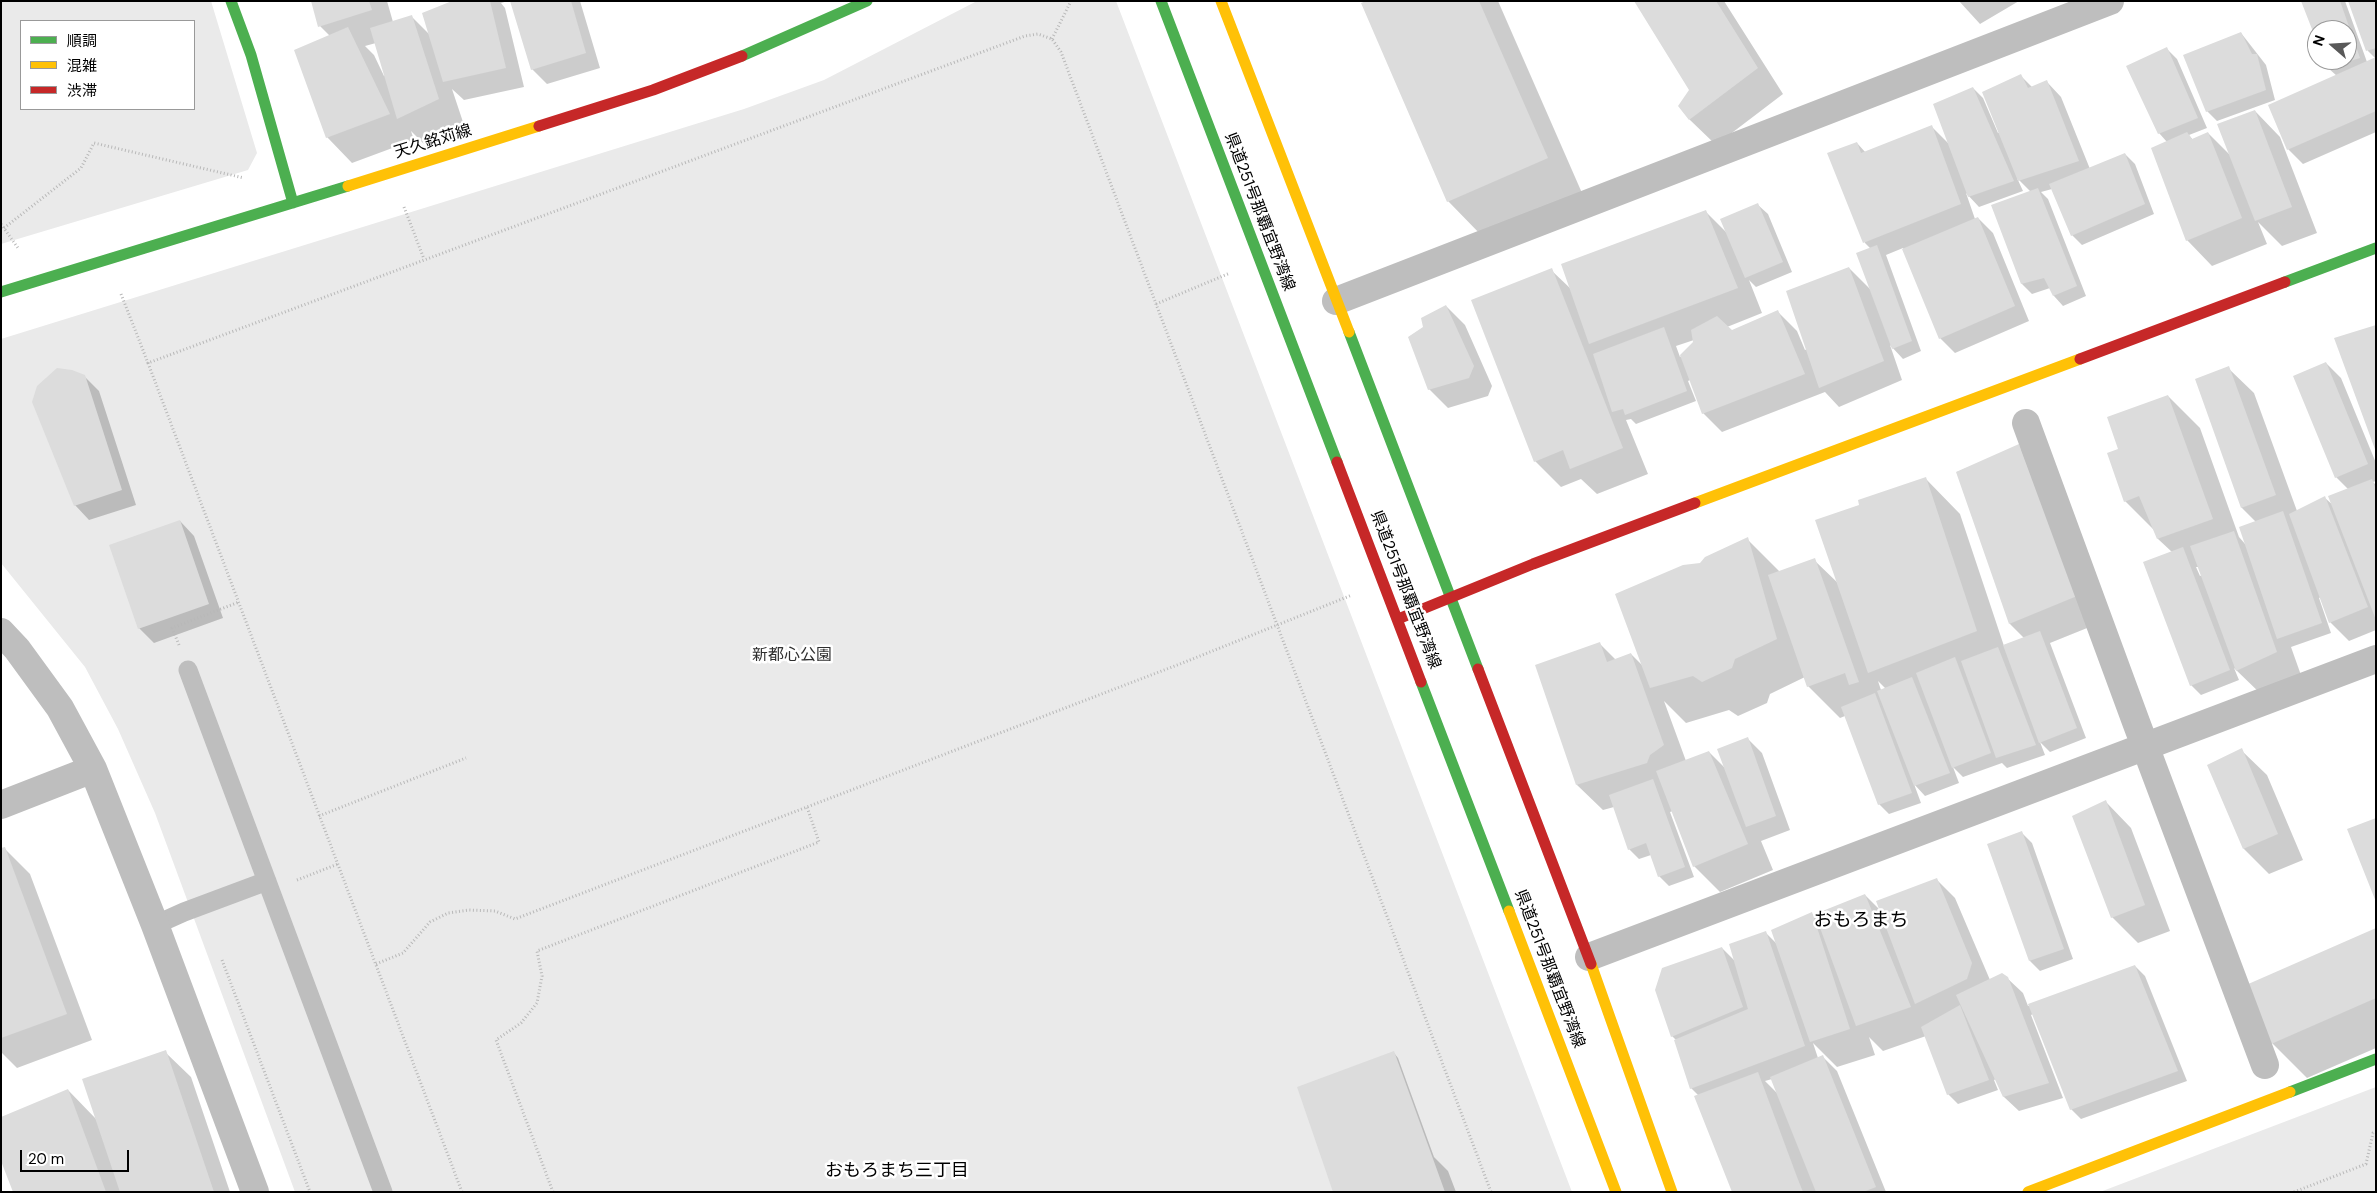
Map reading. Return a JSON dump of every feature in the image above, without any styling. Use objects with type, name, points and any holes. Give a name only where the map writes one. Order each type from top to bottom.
[{"type":"street","points":[[231,1],[251,55],[293,204]]},
{"type":"street","name":"天久銘苅線","points":[[1,292],[293,204],[653,90],[731,62],[867,1]]},
{"type":"street","name":"県道251号那覇宜野湾線","points":[[1161,1],[1616,1192]]},
{"type":"street","points":[[1221,1],[1589,956],[1672,1192]]},
{"type":"street","points":[[1336,300],[2110,1]]},
{"type":"street","points":[[1398,619],[1561,554],[2376,248]]},
{"type":"street","points":[[2026,423],[2265,1065]]},
{"type":"street","points":[[1,632],[60,708],[93,769],[155,925],[255,1192]]},
{"type":"street","points":[[1589,956],[2376,659]]},
{"type":"street","points":[[1,805],[93,769]]},
{"type":"street","points":[[2028,1192],[2376,1060]]},
{"type":"lane","points":[[188,670],[383,1192]]},
{"type":"lane","points":[[155,925],[184,912],[269,886]]},
{"type":"path","points":[[1052,39],[1071,1]]},
{"type":"path","points":[[148,363],[1025,36],[1038,34],[1052,39],[1061,52],[1491,1192]]},
{"type":"path","points":[[4,228],[81,168],[94,143],[244,178]]},
{"type":"path","points":[[404,208],[424,259]]},
{"type":"path","points":[[1,224],[18,248]]},
{"type":"path","points":[[1156,304],[1233,272]]},
{"type":"path","points":[[121,294],[462,1192]]},
{"type":"path","points":[[376,964],[402,953],[430,922],[448,912],[469,910],[495,912],[515,919],[1357,593]]},
{"type":"path","points":[[188,670],[172,628],[239,602]]},
{"type":"path","points":[[319,816],[466,758]]},
{"type":"path","points":[[553,1192],[496,1040],[521,1023],[537,1003],[542,976],[537,951],[819,842],[807,806]]},
{"type":"path","points":[[269,886],[338,864]]},
{"type":"path","points":[[222,960],[310,1192]]},
{"type":"path","points":[[2294,1192],[2366,1164],[2373,1133],[2376,1132]]},
{"type":"green space","points":[[1,1],[211,1],[257,153],[248,170],[1,244]]},
{"type":"green space","name":"新都心公園","points":[[977,1],[1116,1],[1572,1192],[295,1192],[155,813],[118,729],[85,667],[1,563],[1,339],[744,109],[824,80]]},
{"type":"green space","points":[[2376,1087],[2376,1192],[2100,1192]]},
{"type":"building","points":[[311,1],[369,1],[372,10],[318,27]]},
{"type":"building","points":[[452,1],[490,1],[506,68],[443,82],[422,13]]},
{"type":"building","points":[[510,1],[571,1],[586,53],[531,70]]},
{"type":"building","points":[[1366,1],[1479,1],[1548,158],[1447,202],[1361,3]]},
{"type":"building","points":[[1634,1],[1716,1],[1758,68],[1689,120],[1678,106],[1689,90]]},
{"type":"building","points":[[2301,1],[2340,1],[2347,20],[2308,20]]},
{"type":"building","points":[[2348,1],[2376,1],[2376,48],[2366,51],[2357,26],[2357,20],[2355,20]]},
{"type":"building","points":[[412,15],[439,99],[397,119],[370,28]]},
{"type":"building","points":[[348,27],[390,114],[326,138],[294,50]]},
{"type":"building","points":[[2241,32],[2252,54],[2257,54],[2266,90],[2206,112],[2183,55]]},
{"type":"building","points":[[2167,47],[2198,118],[2158,134],[2126,66]]},
{"type":"building","points":[[2376,57],[2376,111],[2287,150],[2268,105],[2347,70],[2357,70],[2357,65]]},
{"type":"building","points":[[2021,74],[2028,88],[2047,80],[2079,161],[2018,181],[1982,92]]},
{"type":"building","points":[[1973,87],[2014,181],[1968,197],[1933,104]]},
{"type":"building","points":[[2255,110],[2292,207],[2255,221],[2217,124]]},
{"type":"building","points":[[1932,125],[1961,204],[1863,243],[1827,153],[1857,142],[1861,153]]},
{"type":"building","points":[[2187,132],[2192,139],[2208,132],[2242,218],[2186,241],[2151,148]]},
{"type":"building","points":[[2125,153],[2145,204],[2071,236],[2049,184]]},
{"type":"building","points":[[2038,188],[2077,286],[2053,296],[2044,278],[2021,284],[1991,205]]},
{"type":"building","points":[[1758,203],[1783,262],[1745,278],[1720,219]]},
{"type":"building","points":[[1706,210],[1738,288],[1589,344],[1561,264]]},
{"type":"building","points":[[1978,217],[2015,306],[1939,339],[1902,249]]},
{"type":"building","points":[[1877,245],[1912,341],[1892,349],[1856,253]]},
{"type":"building","points":[[1849,267],[1884,361],[1819,388],[1786,291]]},
{"type":"building","points":[[1552,268],[1623,448],[1570,469],[1563,450],[1534,462],[1471,300]]},
{"type":"building","points":[[1446,305],[1474,366],[1469,378],[1428,390],[1408,337],[1423,327],[1421,318]]},
{"type":"building","points":[[1778,310],[1805,374],[1702,414],[1680,355],[1693,342],[1691,330],[1717,316],[1732,330]]},
{"type":"building","points":[[2376,325],[2376,452],[2334,338]]},
{"type":"building","points":[[1664,327],[1687,391],[1625,415],[1623,409],[1612,412],[1593,354]]},
{"type":"building","points":[[2326,362],[2368,464],[2335,478],[2293,376]]},
{"type":"building","points":[[2229,366],[2276,495],[2241,508],[2195,379]]},
{"type":"building","points":[[57,368],[72,370],[85,375],[122,490],[74,506],[32,402],[37,386]]},
{"type":"building","points":[[2168,395],[2213,519],[2157,539],[2139,496],[2124,502],[2107,453],[2118,449],[2107,417]]},
{"type":"building","points":[[2019,444],[2077,596],[2009,624],[1956,472]]},
{"type":"building","points":[[1926,477],[1977,631],[1868,673],[1815,520],[1859,505],[1858,500]]},
{"type":"building","points":[[2372,479],[2376,490],[2376,620],[2328,496]]},
{"type":"building","points":[[2325,496],[2368,607],[2329,623],[2289,514]]},
{"type":"building","points":[[2283,511],[2322,623],[2277,639],[2239,527]]},
{"type":"building","points":[[180,520],[209,604],[138,629],[109,545]]},
{"type":"building","points":[[2234,531],[2277,652],[2236,671],[2190,546]]},
{"type":"building","points":[[1748,537],[1777,639],[1735,659],[1732,668],[1702,682],[1693,676],[1650,688],[1615,594],[1683,565],[1700,563],[1705,557]]},
{"type":"building","points":[[2183,547],[2230,670],[2190,686],[2143,562]]},
{"type":"building","points":[[1815,558],[1859,682],[1849,685],[1845,673],[1807,687],[1768,575]]},
{"type":"building","points":[[2040,631],[2077,728],[2039,743],[2003,645]]},
{"type":"building","points":[[1600,642],[1607,662],[1631,653],[1664,745],[1650,755],[1647,763],[1576,785],[1535,665]]},
{"type":"building","points":[[1998,647],[2036,745],[1996,758],[1961,661]]},
{"type":"building","points":[[1955,657],[1991,753],[1952,768],[1916,673]]},
{"type":"building","points":[[1912,677],[1950,773],[1914,786],[1877,691]]},
{"type":"building","points":[[1875,693],[1912,793],[1878,805],[1841,707]]},
{"type":"building","points":[[1748,737],[1776,816],[1746,827],[1717,749]]},
{"type":"building","points":[[2242,748],[2278,834],[2243,849],[2207,765]]},
{"type":"building","points":[[1709,751],[1748,844],[1693,867],[1656,771]]},
{"type":"building","points":[[1653,779],[1685,867],[1658,877],[1646,843],[1628,850],[1609,795]]},
{"type":"building","points":[[2106,800],[2145,905],[2111,918],[2072,816]]},
{"type":"building","points":[[2376,818],[2376,902],[2347,829]]},
{"type":"building","points":[[2022,831],[2064,949],[2029,961],[1987,844]]},
{"type":"building","points":[[5,847],[67,1014],[1,1038],[1,848]]},
{"type":"building","points":[[1937,878],[1972,963],[1967,979],[1915,1004],[1876,901]]},
{"type":"building","points":[[1865,894],[1911,1007],[1856,1026],[1815,914]]},
{"type":"building","points":[[1812,912],[1850,1029],[1810,1042],[1771,930]]},
{"type":"building","points":[[2376,928],[2376,998],[2271,1044],[2246,985]]},
{"type":"building","points":[[1766,931],[1805,1046],[1690,1089],[1674,1040],[1748,1009],[1729,944]]},
{"type":"building","points":[[1722,947],[1743,1007],[1671,1037],[1655,990],[1662,968]]},
{"type":"building","points":[[2135,965],[2178,1071],[2070,1110],[2028,1004]]},
{"type":"building","points":[[2002,973],[2008,977],[2049,1083],[2003,1097],[1956,995]]},
{"type":"building","points":[[1960,1005],[1989,1080],[1947,1095],[1921,1027]]},
{"type":"building","points":[[166,1050],[214,1192],[120,1192],[82,1079]]},
{"type":"building","points":[[1394,1051],[1445,1192],[1333,1192],[1297,1087]]},
{"type":"building","points":[[1823,1055],[1876,1187],[1863,1192],[1816,1192],[1770,1077]]},
{"type":"building","points":[[1758,1072],[1803,1192],[1732,1192],[1694,1096]]},
{"type":"building","points":[[68,1089],[106,1192],[13,1192],[1,1161],[1,1117]]},
{"type":"traffic: fast","points":[[231,1],[251,55],[293,203]]},
{"type":"traffic: fast","points":[[742,56],[867,1]]},
{"type":"traffic: fast","points":[[1161,1],[1337,462]]},
{"type":"traffic: fast","points":[[1,292],[348,186]]},
{"type":"traffic: fast","points":[[2285,282],[2376,248]]},
{"type":"traffic: fast","points":[[1349,332],[1478,669]]},
{"type":"traffic: fast","points":[[1421,682],[1509,911]]},
{"type":"traffic: fast","points":[[2290,1092],[2376,1059]]},
{"type":"traffic: slow","points":[[1221,1],[1349,332]]},
{"type":"traffic: slow","points":[[348,186],[539,126]]},
{"type":"traffic: slow","points":[[1695,503],[2080,359]]},
{"type":"traffic: slow","points":[[1509,911],[1616,1192]]},
{"type":"traffic: slow","points":[[1591,964],[1672,1192]]},
{"type":"traffic: slow","points":[[2028,1192],[2290,1092]]},
{"type":"traffic: jam","points":[[539,126],[653,90],[742,56]]},
{"type":"traffic: jam","points":[[2080,359],[2285,282]]},
{"type":"traffic: jam","points":[[1337,462],[1421,682]]},
{"type":"traffic: jam","points":[[1398,619],[1533,564],[1695,503]]},
{"type":"traffic: jam","points":[[1478,669],[1591,964]]},
{"type":"district","name":"おもろまち","points":[[1861,921]]},
{"type":"district","name":"おもろまち三丁目","points":[[897,1171]]}]
